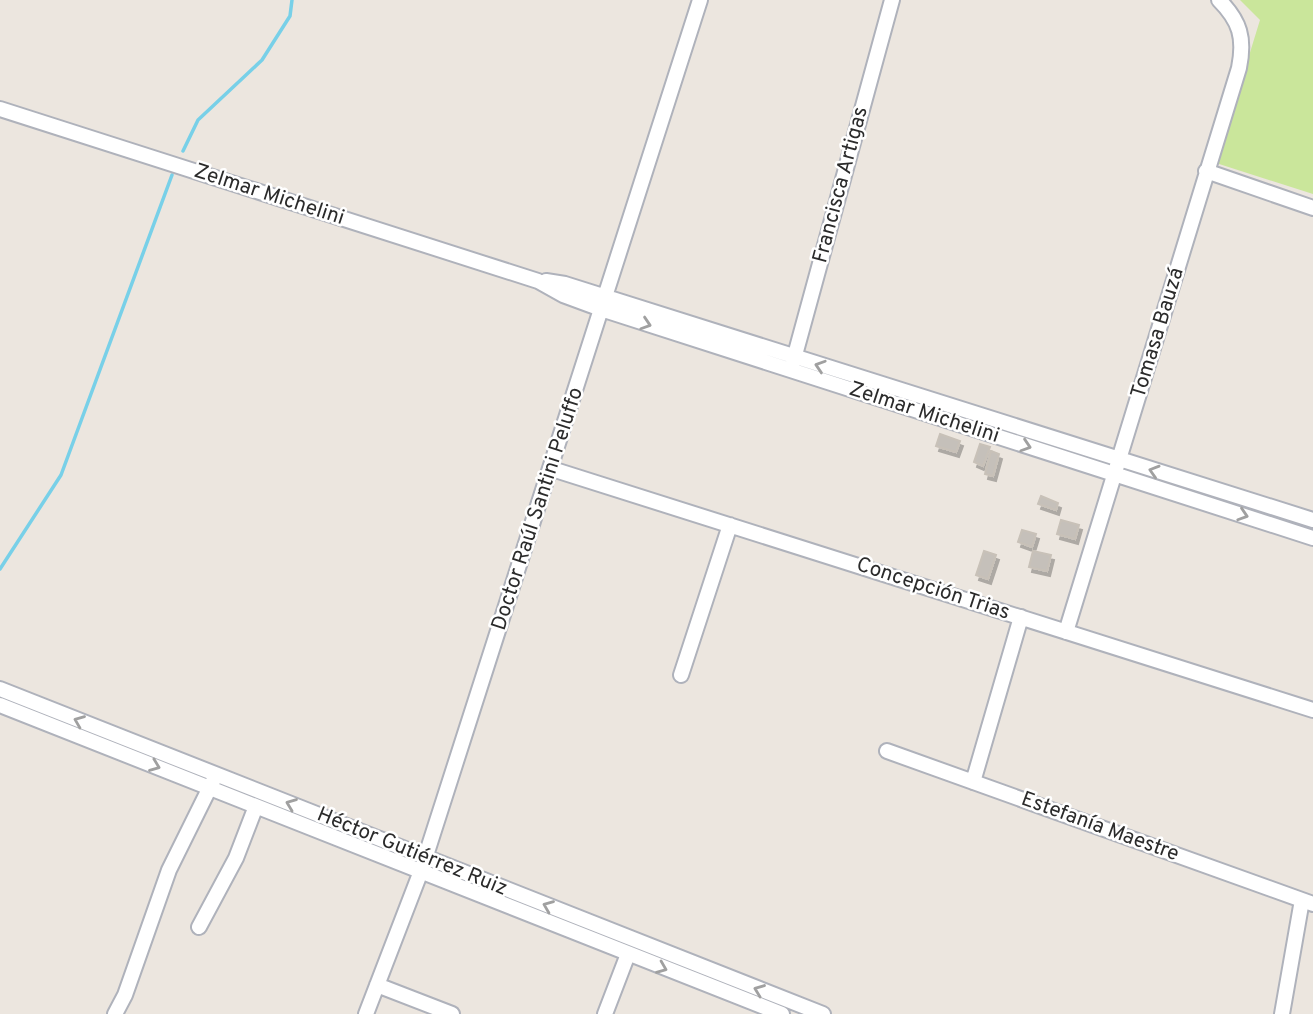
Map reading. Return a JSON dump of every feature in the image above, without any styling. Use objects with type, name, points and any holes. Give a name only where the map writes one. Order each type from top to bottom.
[{"type":"street","name":"Doctor Raúl Santini Peluffo","points":[[366,1014],[421,870],[701,0]]},
{"type":"street","name":"Tomasa Bauzá","points":[[1066,632],[1239,68],[1242,33],[1237,20],[1219,0]]},
{"type":"street","name":"Francisca Artigas","points":[[792,364],[890,1]]},
{"type":"street","name":"Zelmar Michelini","points":[[0,109],[537,281],[565,284],[603,303],[1117,467],[1313,538]]},
{"type":"street","points":[[1206,171],[1313,208]]},
{"type":"street","name":"Zelmar Michelini","points":[[1117,467],[1313,520]]},
{"type":"street","name":"Concepción Trias","points":[[552,469],[1313,710]]},
{"type":"street","points":[[681,675],[730,525]]},
{"type":"street","points":[[973,782],[1021,617]]},
{"type":"street","name":"Héctor Gutiérrez Ruiz","points":[[0,689],[214,781],[256,806],[782,1014]]},
{"type":"street","name":"Héctor Gutiérrez Ruiz","points":[[0,705],[214,781],[823,1014]]},
{"type":"street","name":"Estefanía Maestre","points":[[887,751],[1308,902]]},
{"type":"street","points":[[115,1014],[169,870],[214,781]]},
{"type":"street","points":[[199,928],[236,858],[256,806]]},
{"type":"street","points":[[1282,1014],[1308,902]]},
{"type":"street","points":[[604,1014],[628,954]]},
{"type":"street","points":[[377,985],[452,1014]]},
{"type":"green space","points":[[1240,0],[1313,0],[1313,194],[1216,163],[1260,20]]},
{"type":"building","points":[[940,434],[960,441],[956,452],[936,446]]},
{"type":"building","points":[[980,444],[990,447],[983,466],[974,462]]},
{"type":"building","points":[[991,451],[999,454],[993,476],[985,474]]},
{"type":"building","points":[[1041,496],[1058,503],[1056,510],[1038,504]]},
{"type":"building","points":[[1061,520],[1079,525],[1075,539],[1057,534]]},
{"type":"building","points":[[1022,530],[1036,534],[1032,547],[1018,542]]},
{"type":"building","points":[[984,551],[996,555],[988,579],[976,575]]},
{"type":"building","points":[[1033,551],[1051,555],[1047,571],[1029,567]]},
{"type":"waterway","points":[[183,151],[198,120],[262,60],[290,16],[292,0]]},
{"type":"waterway","points":[[0,569],[61,475],[172,175]]}]
